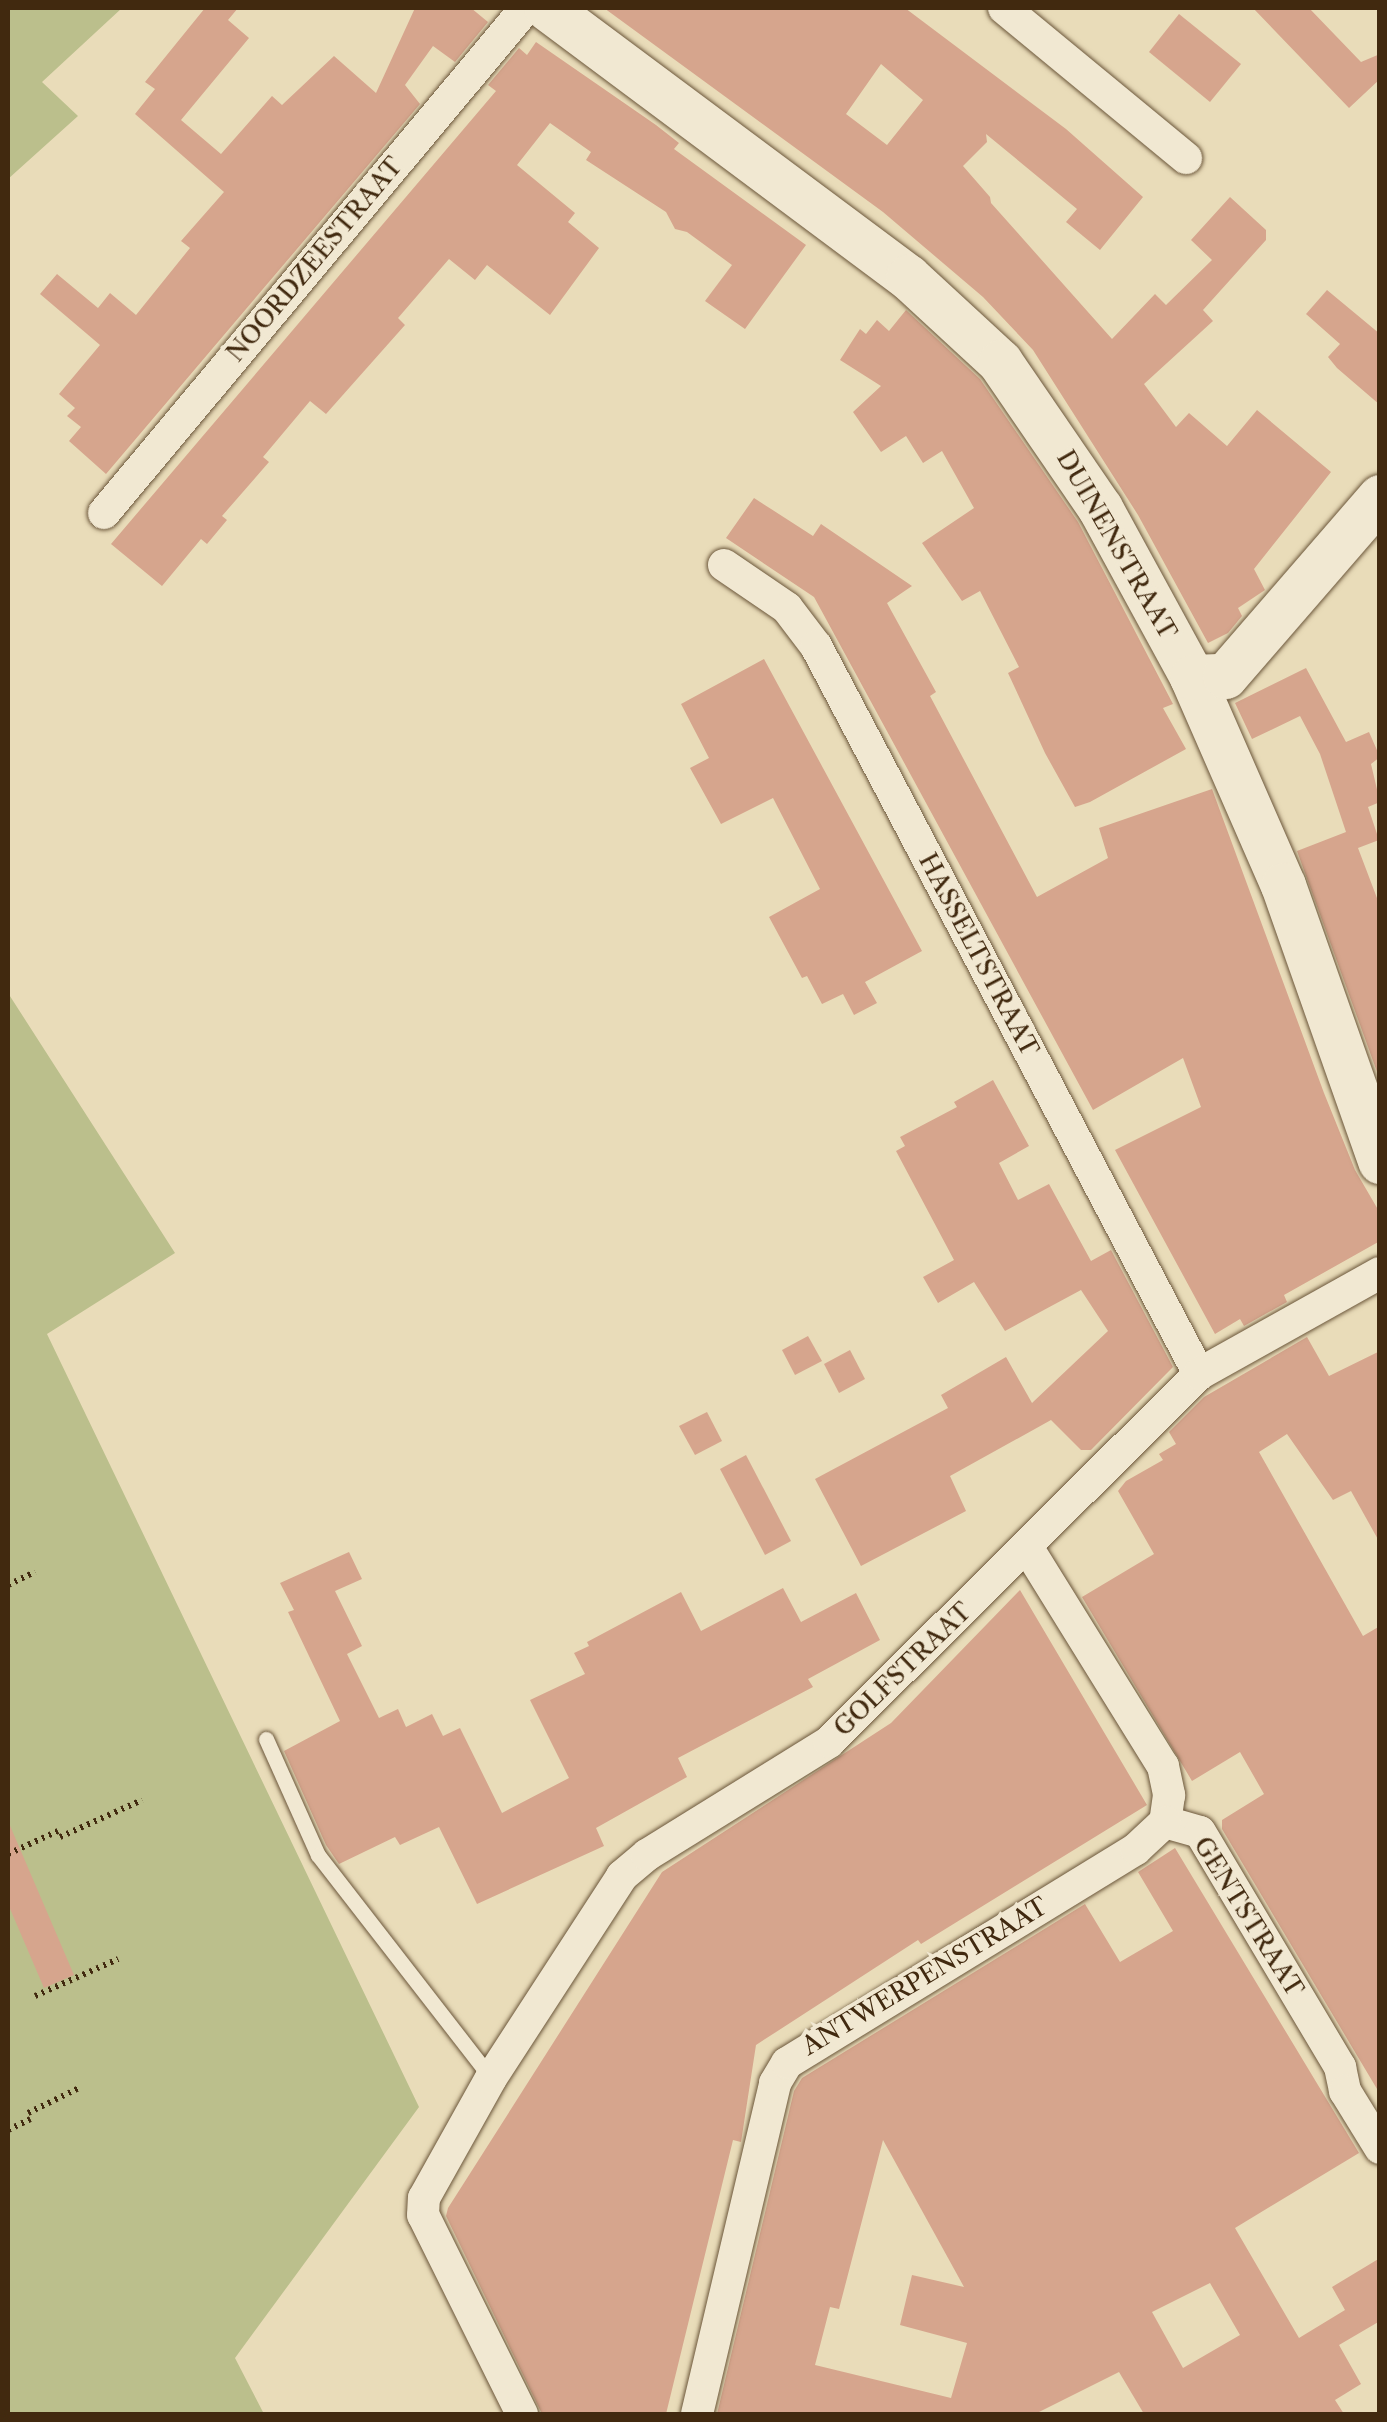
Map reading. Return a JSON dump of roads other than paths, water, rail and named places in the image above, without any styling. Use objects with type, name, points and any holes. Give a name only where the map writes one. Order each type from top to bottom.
[{"type":"street","name":"NOORDZEESTRAAT","points":[[104,513],[526,8]]},
{"type":"street","name":"DUINENSTRAAT","points":[[547,8],[908,278],[1000,362],[1100,508],[1192,677],[1283,885],[1380,1161]]},
{"type":"street","points":[[1004,8],[1186,158]]},
{"type":"street","points":[[1192,677],[1224,676],[1257,643],[1329,551],[1372,516]]},
{"type":"street","name":"HASSELTSTRAAT","points":[[724,566],[787,608],[816,646],[1199,1374]]},
{"type":"street","name":"GOLFSTRAAT","points":[[522,2414],[423,2214],[425,2191],[491,2078],[622,1876],[647,1855],[829,1742],[1199,1374],[1380,1273]]},
{"type":"street","name":"GENTSTRAAT","points":[[1027,1547],[1163,1766],[1170,1794],[1165,1822],[1200,1832],[1340,2067],[1345,2091],[1380,2148]]},
{"type":"street","name":"ANTWERPENSTRAAT","points":[[697,2414],[775,2083],[787,2063],[1136,1849],[1165,1822]]},
{"type":"lane","points":[[266,1739],[318,1855],[491,2078]]}]
